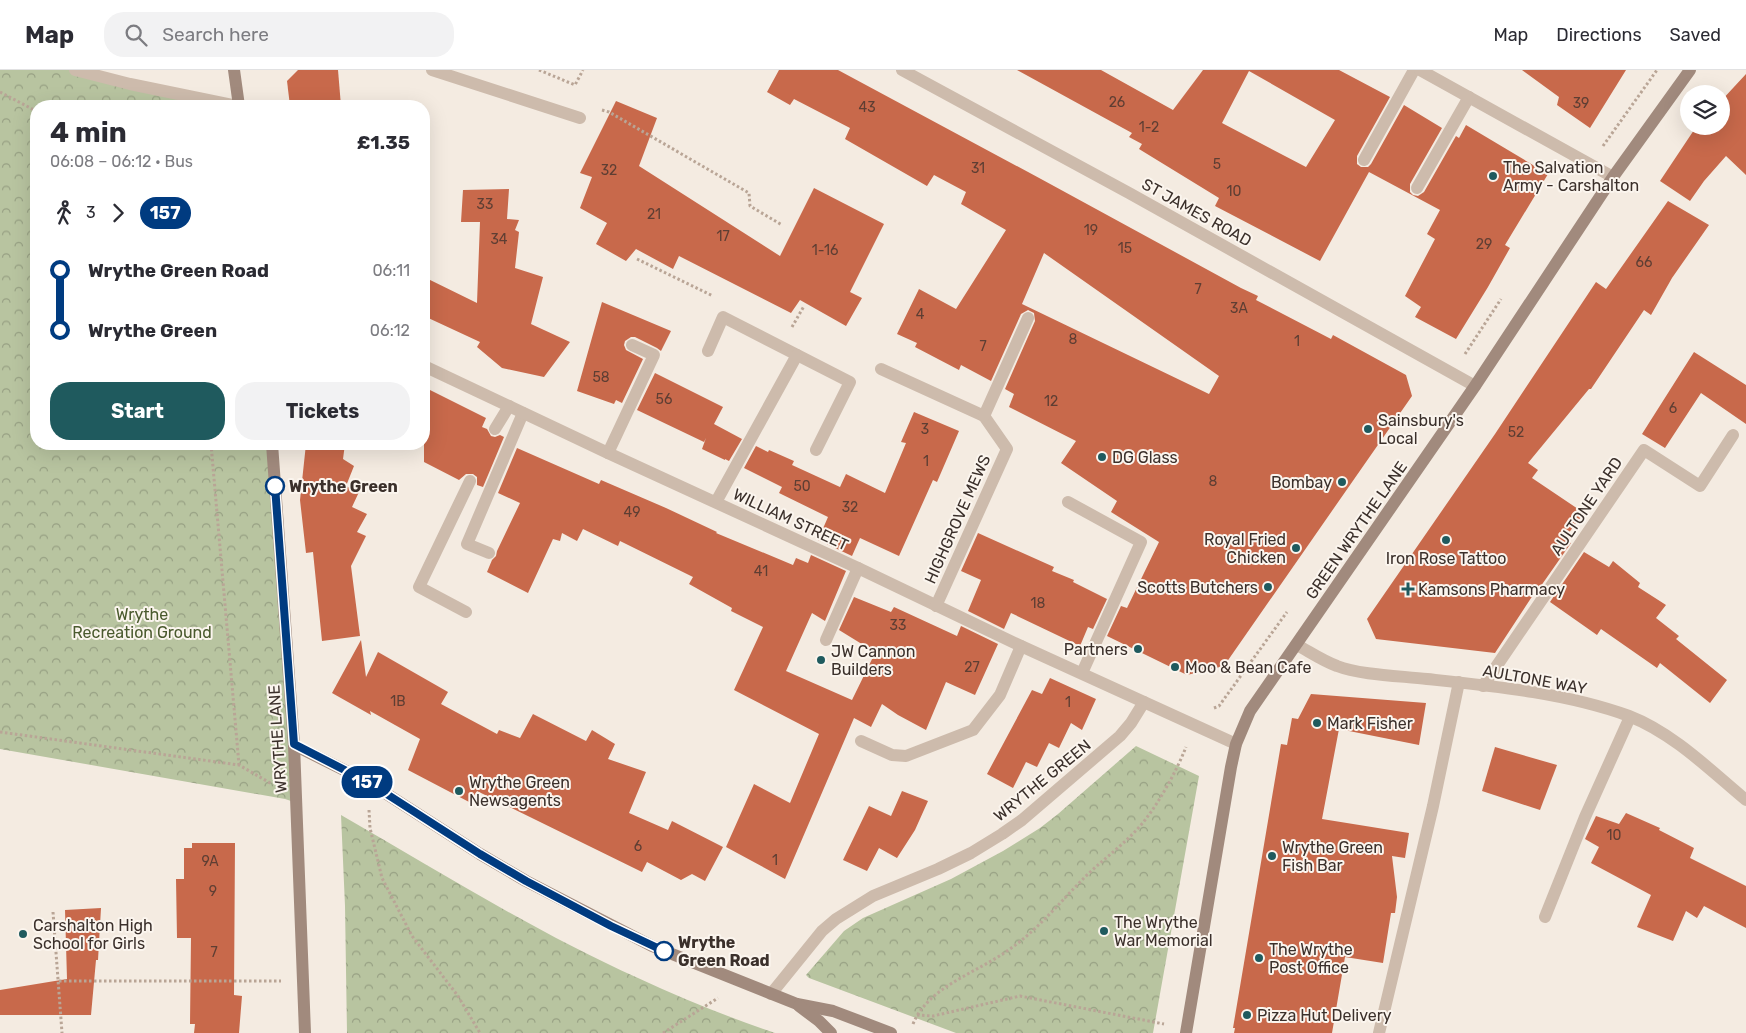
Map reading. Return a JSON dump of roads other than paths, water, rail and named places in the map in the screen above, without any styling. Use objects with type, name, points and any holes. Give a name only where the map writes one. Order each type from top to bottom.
[{"type":"street","points":[[75,70],[130,84],[209,100]]},
{"type":"street","points":[[234,70],[237,100]]},
{"type":"street","points":[[432,70],[580,118]]},
{"type":"street","name":"ST JAMES ROAD","points":[[902,70],[1129,193],[1475,386]]},
{"type":"street","points":[[1364,160],[1414,70]]},
{"type":"street","points":[[1420,70],[1613,176]]},
{"type":"street","name":"GREEN WRYTHE LANE","points":[[1186,1031],[1236,744],[1250,711],[1475,386],[1613,176],[1690,70]]},
{"type":"street","points":[[1417,188],[1469,97]]},
{"type":"street","points":[[708,351],[723,317],[850,382],[816,450]]},
{"type":"street","points":[[881,369],[984,416],[1028,318]]},
{"type":"street","points":[[608,453],[654,355],[632,345]]},
{"type":"street","points":[[716,502],[797,355]]},
{"type":"street","name":"WILLIAM STREET","points":[[430,369],[1144,702]]},
{"type":"street","points":[[495,429],[509,406]]},
{"type":"street","points":[[489,553],[467,544],[523,413]]},
{"type":"street","name":"HIGHGROVE MEWS","points":[[936,606],[1007,449],[984,416]]},
{"type":"street","name":"AULTONE YARD","points":[[1483,686],[1644,450],[1700,486],[1733,435]]},
{"type":"street","name":"WRYTHE LANE","points":[[272,450],[294,744],[305,1033]]},
{"type":"street","points":[[466,612],[419,587],[470,481]]},
{"type":"street","points":[[1068,502],[1141,542],[1082,673]]},
{"type":"street","points":[[826,640],[858,568]]},
{"type":"street","name":"AULTONE WAY","points":[[1297,645],[1347,669],[1459,682],[1581,702],[1630,717],[1660,733],[1682,748],[1746,800]]},
{"type":"street","points":[[861,741],[892,755],[906,756],[973,730],[1000,695],[1021,646]]},
{"type":"street","points":[[1379,1033],[1433,806],[1459,682]]},
{"type":"street","points":[[1144,702],[1236,744]]},
{"type":"street","name":"WRYTHE GREEN","points":[[771,994],[822,931],[836,919],[873,896],[971,853],[1022,820],[1120,736],[1144,702]]},
{"type":"street","points":[[1545,917],[1585,817],[1630,717]]},
{"type":"street","points":[[294,744],[368,782],[480,854],[544,890],[652,946],[797,1004],[833,1011],[891,1033]]},
{"type":"street","points":[[797,1004],[819,1020],[831,1033]]},
{"type":"place","name":"The Salvation Army - Carshalton","points":[[1493,176]]},
{"type":"place","name":"Sainsbury's Local","points":[[1368,429]]},
{"type":"place","name":"DG Glass","points":[[1102,457]]},
{"type":"place","name":"Bombay","points":[[1342,482]]},
{"type":"place","name":"Wrythe Green","points":[[275,486]]},
{"type":"place","name":"Iron Rose Tattoo","points":[[1446,540]]},
{"type":"place","name":"Royal Fried Chicken","points":[[1296,548]]},
{"type":"place","name":"Scotts Butchers","points":[[1268,587]]},
{"type":"place","name":"Kamsons Pharmacy","points":[[1408,589]]},
{"type":"place","name":"Partners","points":[[1138,649]]},
{"type":"place","name":"JW Cannon Builders","points":[[821,660]]},
{"type":"place","name":"Moo & Bean Cafe","points":[[1175,667]]},
{"type":"place","name":"Mark Fisher","points":[[1317,723]]},
{"type":"place","name":"Wrythe Green Newsagents","points":[[459,791]]},
{"type":"place","name":"Wrythe Green Fish Bar","points":[[1272,856]]},
{"type":"place","name":"The Wrythe War Memorial","points":[[1104,931]]},
{"type":"place","name":"Carshalton High School for Girls","points":[[23,934]]},
{"type":"place","name":"Wrythe Green Road","points":[[664,951]]},
{"type":"place","name":"The Wrythe Post Office","points":[[1259,958]]},
{"type":"place","name":"Pizza Hut Delivery","points":[[1247,1015]]},
{"type":"park label","name":"Wrythe Recreation Ground","points":[[142,623]]}]
